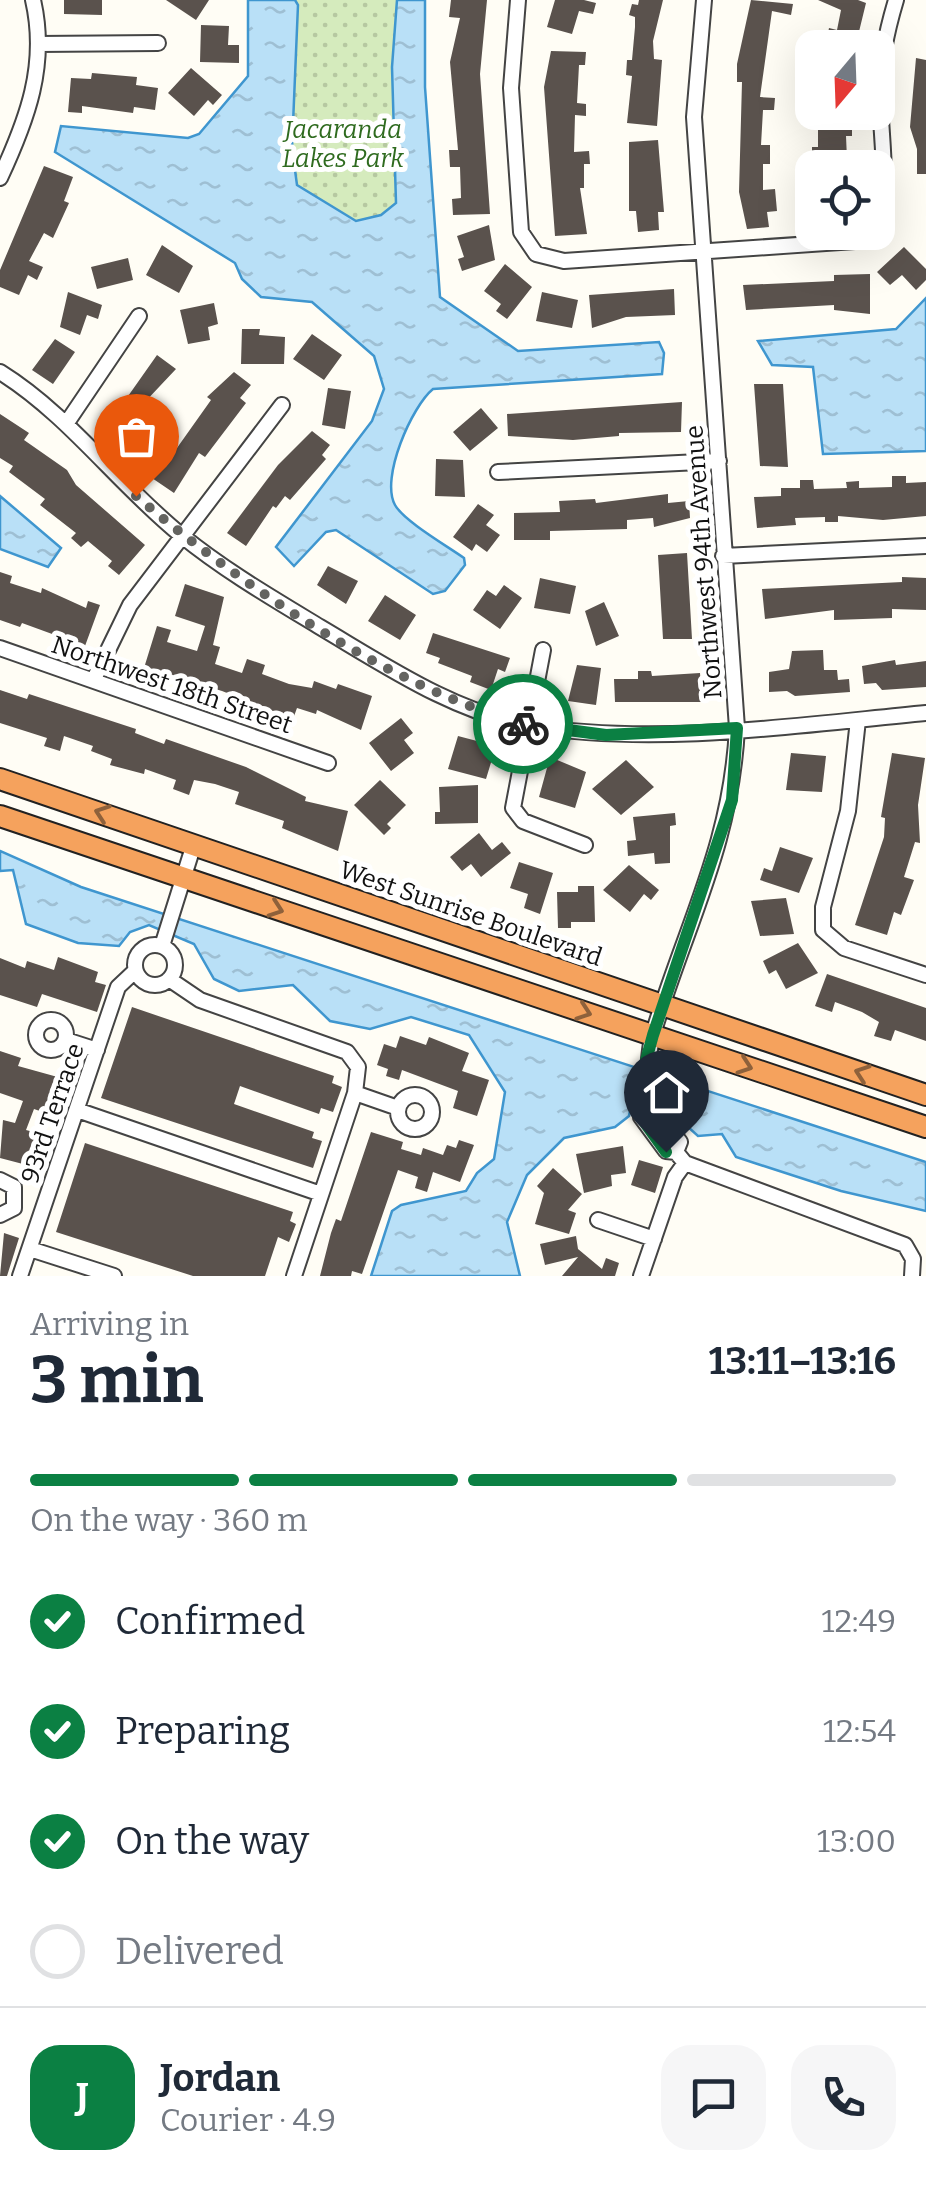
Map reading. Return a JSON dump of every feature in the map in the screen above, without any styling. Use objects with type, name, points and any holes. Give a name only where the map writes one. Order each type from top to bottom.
[{"type":"highway","name":"West Sunrise Boulevard","points":[[0,779],[926,1095]]},
{"type":"highway","points":[[0,816],[926,1127]]},
{"type":"street","points":[[0,178],[31,108],[38,44],[33,0]]},
{"type":"street","points":[[518,0],[511,88],[522,232],[536,254],[564,261],[795,246]]},
{"type":"street","name":"Northwest 94th Avenue","points":[[681,1157],[680,1142],[660,1115],[646,1105],[645,1064],[720,846],[732,800],[737,728],[694,117],[704,0]]},
{"type":"street","points":[[882,150],[880,86],[886,33],[896,0]]},
{"type":"street","points":[[38,44],[158,43]]},
{"type":"street","points":[[66,424],[139,316]]},
{"type":"street","points":[[0,372],[66,424],[182,535],[239,577],[403,677],[478,711],[529,725],[606,735],[926,713]]},
{"type":"street","points":[[94,679],[130,605],[282,405]]},
{"type":"street","points":[[498,472],[719,461]]},
{"type":"street","points":[[723,556],[926,546]]},
{"type":"street","name":"Northwest 18th Street","points":[[0,648],[328,763]]},
{"type":"street","points":[[544,650],[513,808],[523,820],[585,845]]},
{"type":"street","points":[[858,720],[848,811],[823,907],[823,930],[844,948],[926,975]]},
{"type":"street","points":[[169,980],[174,961],[163,941],[194,844]]},
{"type":"street","points":[[163,941],[138,953],[135,971],[150,985],[169,980],[200,1000],[347,1052],[358,1067],[354,1093],[294,1276]]},
{"type":"street","name":"93rd Terrace","points":[[20,1276],[118,986],[135,971]]},
{"type":"street","points":[[66,1040],[97,1050]]},
{"type":"street","points":[[354,1093],[398,1108]]},
{"type":"street","points":[[77,1110],[321,1194]]},
{"type":"street","points":[[641,1276],[681,1157],[905,1245],[913,1259],[912,1276]]},
{"type":"street","points":[[0,1180],[14,1188],[16,1203]]},
{"type":"street","points":[[16,1203],[42,1212]]},
{"type":"street","points":[[0,1215],[16,1203]]},
{"type":"street","points":[[598,1220],[654,1239]]},
{"type":"street","points":[[30,1248],[114,1276]]},
{"type":"green space","name":"Jacaranda Lakes Park","points":[[295,0],[397,0],[392,67],[396,203],[381,215],[356,221],[297,185],[292,148]]},
{"type":"water","points":[[248,0],[295,0],[298,5],[292,148],[297,185],[356,221],[381,215],[396,203],[392,67],[397,0],[425,0],[425,87],[440,297],[518,351],[659,342],[664,353],[662,374],[433,389],[416,410],[400,443],[391,493],[395,505],[407,518],[464,558],[465,565],[445,591],[433,594],[336,530],[326,532],[294,566],[276,547],[372,421],[384,389],[374,356],[312,302],[261,297],[242,279],[235,263],[55,152],[61,126],[188,138],[199,134],[248,76]]},
{"type":"water","points":[[926,298],[926,451],[823,454],[813,367],[772,365],[758,341],[896,329]]},
{"type":"water","points":[[0,496],[61,548],[48,567],[0,549]]},
{"type":"water","points":[[0,851],[81,887],[926,1162],[926,1211],[841,1191],[736,1157],[722,1134],[698,1136],[657,1099],[632,1100],[629,1116],[615,1127],[564,1138],[527,1175],[507,1222],[520,1276],[371,1276],[392,1211],[401,1205],[466,1191],[477,1173],[494,1159],[505,1092],[469,1035],[411,1017],[370,1029],[330,1021],[293,985],[239,991],[214,979],[194,944],[149,925],[130,932],[119,946],[78,943],[26,924],[13,870],[0,871]]},
{"type":"building","points":[[64,0],[102,0],[102,15],[64,14]]},
{"type":"building","points":[[166,0],[209,0],[196,20]]},
{"type":"building","points":[[451,0],[487,0],[480,74],[490,214],[453,215],[452,199],[461,198],[460,167],[450,167],[449,150],[458,150],[450,62],[460,18],[449,17]]},
{"type":"building","points":[[555,0],[596,3],[593,14],[579,11],[572,34],[547,27]]},
{"type":"building","points":[[639,0],[663,0],[653,41],[654,59],[662,60],[657,126],[627,123],[632,76],[626,75],[627,60],[632,60],[635,27],[635,17],[629,15],[632,4],[638,5]]},
{"type":"building","points":[[751,0],[793,4],[791,15],[772,11],[760,97],[775,98],[774,110],[763,110],[761,145],[770,145],[770,164],[763,164],[763,190],[775,189],[777,211],[767,212],[769,227],[747,229],[739,192],[742,82],[737,82],[737,64]]},
{"type":"building","points":[[818,0],[866,3],[859,30],[837,30],[841,10]]},
{"type":"building","points":[[201,25],[229,26],[228,45],[239,45],[239,63],[200,62]]},
{"type":"building","points":[[551,51],[586,52],[585,65],[579,65],[577,103],[586,104],[586,116],[575,115],[574,152],[589,151],[590,164],[584,164],[584,188],[580,188],[587,234],[555,236],[544,87]]},
{"type":"building","points":[[916,58],[926,60],[926,174],[917,174],[917,149],[910,127]]},
{"type":"building","points":[[191,68],[222,95],[213,105],[208,100],[194,116],[168,93]]},
{"type":"building","points":[[92,73],[137,77],[136,85],[158,88],[155,110],[134,107],[133,113],[82,106],[82,113],[68,112],[71,78],[91,79]]},
{"type":"building","points":[[818,130],[852,130],[852,136],[846,136],[847,150],[812,150],[818,147]]},
{"type":"building","points":[[658,140],[664,212],[658,212],[659,230],[638,232],[636,211],[629,211],[629,142]]},
{"type":"building","points":[[44,166],[73,177],[64,201],[69,203],[53,238],[44,233],[29,261],[43,267],[37,280],[28,275],[19,295],[0,287],[0,270]]},
{"type":"building","points":[[489,225],[495,260],[462,271],[458,259],[464,257],[457,236]]},
{"type":"building","points":[[162,245],[193,266],[179,293],[146,275]]},
{"type":"building","points":[[904,247],[926,269],[926,280],[916,290],[902,275],[890,285],[877,272]]},
{"type":"building","points":[[128,258],[133,280],[97,289],[91,267]]},
{"type":"building","points":[[505,264],[532,287],[507,319],[496,311],[501,304],[484,291]]},
{"type":"building","points":[[870,274],[870,314],[834,310],[834,305],[746,310],[743,285],[834,281],[834,275]]},
{"type":"building","points":[[674,289],[675,315],[626,317],[592,328],[589,295]]},
{"type":"building","points":[[68,292],[102,305],[98,319],[87,315],[80,335],[60,327]]},
{"type":"building","points":[[542,292],[578,300],[572,328],[536,321]]},
{"type":"building","points":[[214,303],[218,324],[208,327],[210,340],[188,344],[180,310]]},
{"type":"building","points":[[242,329],[260,329],[259,335],[285,337],[284,364],[241,364]]},
{"type":"building","points":[[312,334],[342,355],[324,380],[293,359]]},
{"type":"building","points":[[55,339],[75,352],[53,384],[32,370]]},
{"type":"building","points":[[157,355],[176,369],[143,404],[147,407],[128,438],[107,426]]},
{"type":"building","points":[[234,372],[251,385],[240,398],[246,403],[205,457],[199,453],[174,493],[149,476],[161,458],[167,462],[211,400],[207,397]]},
{"type":"building","points":[[754,384],[783,384],[788,467],[760,466]]},
{"type":"building","points":[[328,388],[351,391],[345,429],[322,425]]},
{"type":"building","points":[[682,402],[681,432],[619,433],[573,440],[508,436],[507,414]]},
{"type":"building","points":[[481,408],[498,428],[470,451],[453,432]]},
{"type":"building","points":[[0,414],[29,433],[24,440],[67,470],[76,485],[145,545],[119,575],[108,566],[112,561],[88,541],[81,547],[71,538],[76,533],[40,505],[45,499],[9,472],[13,466],[0,458]]},
{"type":"building","points":[[312,431],[330,445],[322,455],[326,459],[290,500],[285,496],[276,508],[273,506],[246,546],[227,533],[278,465]]},
{"type":"building","points":[[436,459],[463,460],[465,497],[435,496]]},
{"type":"building","points":[[892,476],[906,476],[906,483],[926,482],[926,516],[883,520],[838,516],[838,522],[825,522],[825,517],[795,518],[796,525],[757,528],[754,497],[781,496],[781,488],[800,488],[800,480],[813,480],[814,489],[847,488],[846,482],[859,481],[859,488],[892,487]]},
{"type":"building","points":[[668,494],[668,503],[689,501],[690,518],[654,527],[653,518],[627,520],[627,529],[550,531],[550,540],[514,540],[514,513],[560,512],[559,501],[595,499],[596,503]]},
{"type":"building","points":[[478,504],[494,515],[486,525],[500,535],[487,552],[476,544],[472,551],[453,537]]},
{"type":"building","points":[[687,553],[692,639],[663,639],[658,555]]},
{"type":"building","points":[[328,566],[358,581],[346,604],[317,585]]},
{"type":"building","points":[[0,572],[12,576],[10,583],[41,593],[42,588],[86,608],[88,601],[100,605],[85,646],[22,623],[20,627],[0,620]]},
{"type":"building","points":[[902,577],[926,578],[926,610],[892,609],[892,618],[834,620],[834,610],[765,619],[762,589],[902,582]]},
{"type":"building","points":[[540,578],[576,586],[570,614],[534,608]]},
{"type":"building","points":[[185,584],[224,597],[213,645],[220,647],[215,664],[242,673],[247,659],[265,665],[262,674],[289,684],[312,688],[314,681],[336,689],[338,684],[372,696],[361,730],[317,710],[316,714],[297,708],[293,719],[222,691],[144,668],[157,626],[171,630],[167,642],[197,651],[205,626],[175,616]]},
{"type":"building","points":[[504,585],[522,598],[500,629],[473,610],[487,590],[496,596]]},
{"type":"building","points":[[385,595],[416,615],[400,640],[368,621]]},
{"type":"building","points":[[604,602],[619,636],[596,646],[585,611]]},
{"type":"building","points":[[433,633],[510,658],[505,672],[498,669],[491,690],[470,682],[472,676],[438,663],[440,658],[426,653]]},
{"type":"building","points":[[823,650],[824,670],[837,670],[838,680],[849,679],[850,692],[795,696],[787,691],[769,692],[769,672],[789,669],[792,651]]},
{"type":"building","points":[[895,660],[896,665],[926,661],[926,687],[882,690],[876,683],[864,684],[862,666]]},
{"type":"building","points":[[577,665],[601,668],[596,705],[568,701]]},
{"type":"building","points":[[638,671],[651,671],[652,676],[700,673],[702,702],[615,702],[614,679],[638,679]]},
{"type":"building","points":[[0,690],[27,699],[29,694],[136,729],[135,733],[164,744],[166,739],[246,767],[306,797],[305,801],[348,811],[338,851],[282,828],[284,821],[235,804],[239,792],[194,780],[189,795],[173,789],[176,780],[145,769],[144,774],[110,765],[112,759],[91,751],[93,746],[64,736],[60,751],[44,746],[47,738],[0,723]]},
{"type":"building","points":[[401,718],[413,733],[404,740],[414,753],[391,771],[369,743]]},
{"type":"building","points":[[458,736],[496,746],[486,779],[448,769]]},
{"type":"building","points":[[791,753],[826,756],[822,792],[786,790]]},
{"type":"building","points":[[892,753],[925,758],[918,805],[920,843],[915,842],[904,877],[914,880],[901,915],[894,912],[887,935],[855,925],[884,837],[885,818],[881,817]]},
{"type":"building","points":[[550,757],[586,772],[575,808],[539,797]]},
{"type":"building","points":[[626,760],[654,787],[621,815],[592,789]]},
{"type":"building","points":[[380,780],[406,805],[387,824],[391,828],[384,835],[354,805]]},
{"type":"building","points":[[478,785],[478,823],[435,824],[435,812],[440,812],[439,787]]},
{"type":"building","points":[[675,813],[676,825],[670,826],[670,863],[655,864],[654,853],[628,856],[627,841],[636,840],[633,817]]},
{"type":"building","points":[[479,833],[492,850],[502,842],[511,853],[481,877],[471,864],[462,871],[450,857]]},
{"type":"building","points":[[780,847],[813,858],[799,893],[760,880],[764,868],[772,871]]},
{"type":"building","points":[[519,862],[553,873],[540,914],[524,908],[528,894],[510,888]]},
{"type":"building","points":[[629,865],[659,890],[651,900],[644,894],[630,912],[603,890]]},
{"type":"building","points":[[578,886],[594,886],[595,922],[571,922],[571,928],[558,928],[557,892],[578,892]]},
{"type":"building","points":[[786,898],[794,934],[760,936],[751,901]]},
{"type":"building","points":[[798,943],[818,973],[786,989],[776,970],[769,974],[763,961]]},
{"type":"building","points":[[58,957],[98,972],[95,982],[106,985],[97,1012],[42,994],[37,1007],[0,995],[0,958],[25,968],[27,961],[54,970]]},
{"type":"building","points":[[827,974],[926,1008],[926,1041],[895,1030],[891,1041],[874,1036],[879,1022],[862,1012],[835,1002],[832,1012],[815,1006]]},
{"type":"building","points":[[132,1007],[334,1076],[332,1083],[342,1087],[333,1112],[321,1108],[319,1114],[240,1086],[234,1104],[314,1132],[312,1138],[322,1141],[313,1168],[101,1098]]},
{"type":"building","points":[[400,1036],[426,1045],[429,1037],[469,1053],[462,1071],[489,1080],[477,1116],[453,1108],[458,1091],[402,1070],[399,1080],[386,1076],[388,1069],[377,1065],[384,1044],[396,1048]]},
{"type":"building","points":[[0,1051],[21,1058],[18,1066],[72,1081],[60,1118],[34,1109],[26,1130],[41,1134],[38,1144],[48,1147],[42,1169],[0,1158],[3,1120],[15,1123],[23,1101],[0,1093]]},
{"type":"building","points":[[371,1132],[403,1142],[401,1149],[421,1155],[423,1148],[443,1155],[447,1145],[456,1148],[459,1140],[474,1145],[460,1182],[433,1172],[427,1192],[415,1188],[418,1177],[398,1170],[362,1274],[352,1271],[351,1276],[320,1276],[331,1233],[336,1219],[341,1221]]},
{"type":"building","points":[[85,1143],[293,1212],[290,1221],[296,1224],[289,1242],[278,1237],[265,1276],[193,1276],[56,1232]]},
{"type":"building","points":[[623,1146],[626,1173],[611,1175],[612,1186],[584,1193],[576,1154]]},
{"type":"building","points":[[639,1160],[663,1167],[655,1193],[631,1185]]},
{"type":"building","points":[[553,1168],[582,1194],[568,1210],[576,1213],[569,1234],[535,1224],[544,1193],[537,1186]]},
{"type":"building","points":[[4,1233],[19,1238],[7,1276],[0,1276]]},
{"type":"building","points":[[576,1236],[578,1249],[602,1269],[606,1258],[619,1263],[615,1276],[562,1276],[578,1257],[545,1265],[540,1244]]},
{"type":"way so far","points":[[136,496],[239,577],[403,677],[478,711],[523,724]]},
{"type":"route","points":[[523,724],[606,735],[737,728],[732,800],[720,846],[645,1064],[647,1108],[641,1117],[655,1142],[666,1152]]}]
